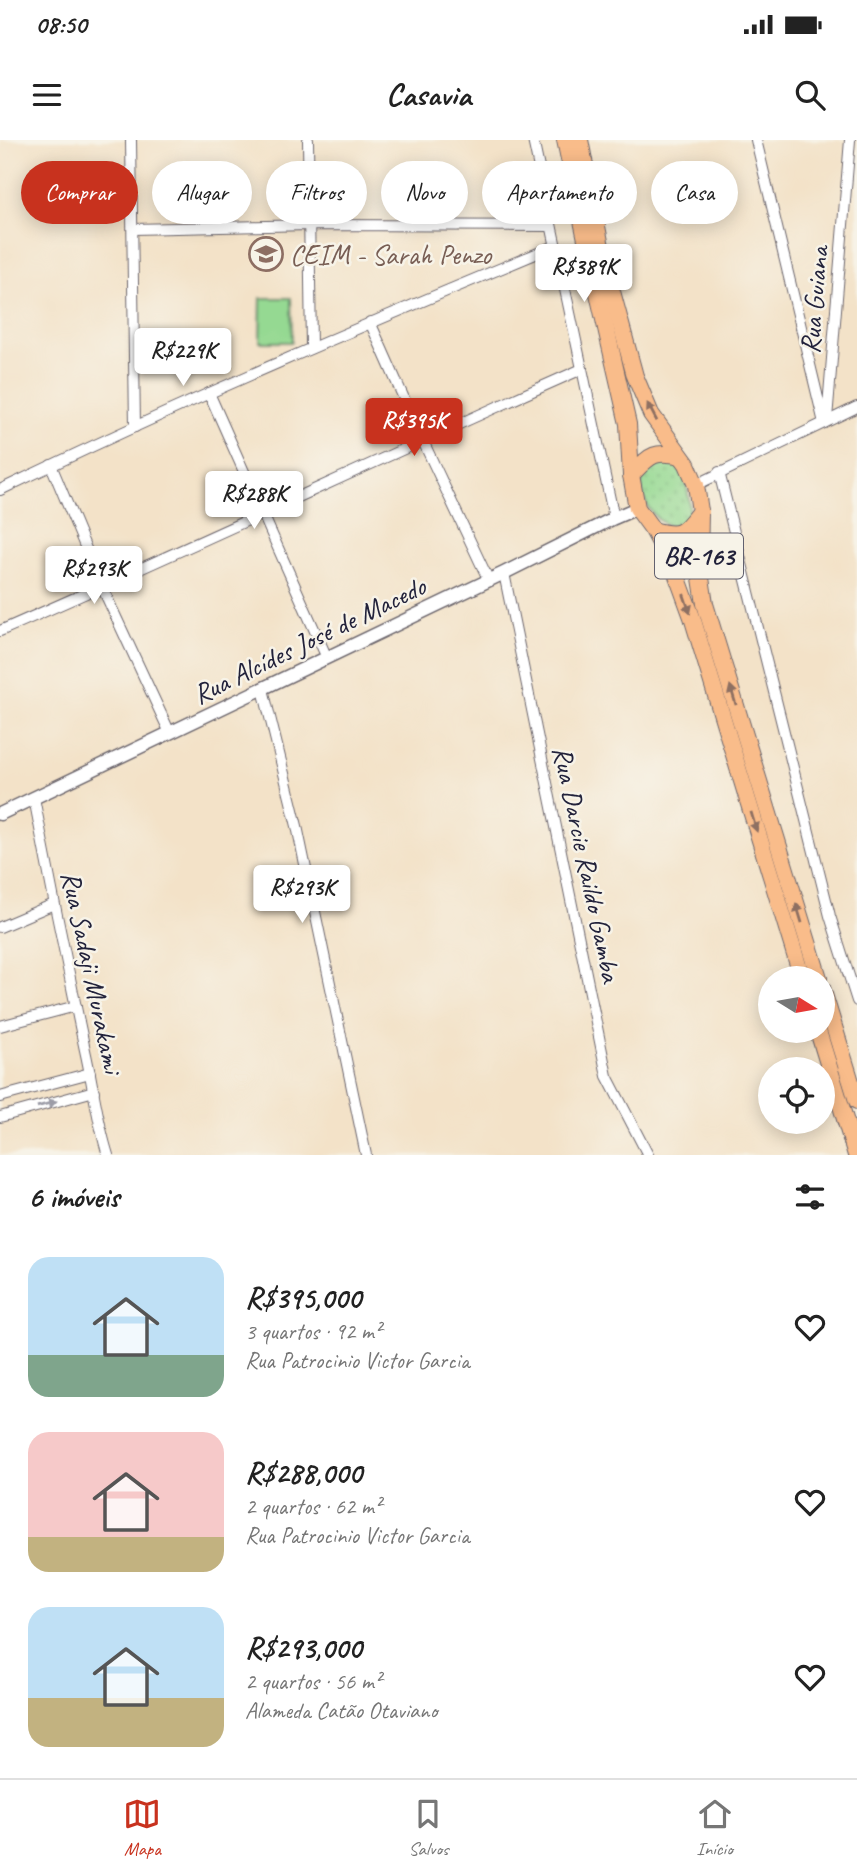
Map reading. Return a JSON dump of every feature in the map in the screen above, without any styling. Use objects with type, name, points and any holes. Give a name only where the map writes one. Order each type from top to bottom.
[{"type":"highway","name":"BR-163","points":[[565,140],[628,424],[631,475],[637,508],[653,530],[676,573],[692,617],[798,966]]},
{"type":"highway","name":"BR-163","points":[[580,140],[604,262],[635,376],[651,414],[687,464],[696,485],[700,511],[699,565],[705,604],[815,966]]},
{"type":"highway","points":[[631,475],[650,456],[665,453],[680,456]]},
{"type":"highway","points":[[653,530],[669,535],[680,533],[688,528],[700,511]]},
{"type":"highway","points":[[835,1030],[857,1101]]},
{"type":"highway","points":[[822,1043],[856,1155]]},
{"type":"street","points":[[131,140],[135,427]]},
{"type":"street","points":[[308,140],[311,348]]},
{"type":"street","points":[[533,140],[614,518]]},
{"type":"street","points":[[756,140],[825,422]]},
{"type":"street","name":"Rua Guiana","points":[[825,422],[850,140]]},
{"type":"street","points":[[133,229],[309,225],[551,226]]},
{"type":"street","points":[[0,490],[370,322],[555,246]]},
{"type":"street","points":[[370,322],[489,581]]},
{"type":"street","points":[[0,631],[582,369]]},
{"type":"street","points":[[209,393],[327,657]]},
{"type":"street","points":[[696,485],[857,407]]},
{"type":"street","points":[[51,465],[102,587],[170,733]]},
{"type":"street","points":[[719,472],[830,916],[857,1001]]},
{"type":"street","name":"Rua Alcídes José de Macedo","points":[[0,814],[637,508]]},
{"type":"street","name":"Rua Darcie Raildo Gamba","points":[[504,573],[607,1076],[648,1155]]},
{"type":"street","points":[[263,689],[297,826],[366,1155]]},
{"type":"street","name":"Rua Sadaji Murakami","points":[[34,797],[108,1155]]},
{"type":"street","points":[[0,927],[54,904]]},
{"type":"street","points":[[0,1026],[76,1006]]},
{"type":"street","points":[[0,1097],[90,1073]]},
{"type":"street","points":[[0,1117],[94,1091]]},
{"type":"green space","points":[[261,298],[291,298],[292,342],[260,342]]},
{"type":"green space","points":[[669,459],[682,474],[688,493],[689,512],[684,523],[675,526],[664,523],[654,515],[646,502],[642,485],[644,466]]},
{"type":"place","name":"CEIM - Sarah Penzo","points":[[266,254]]}]
